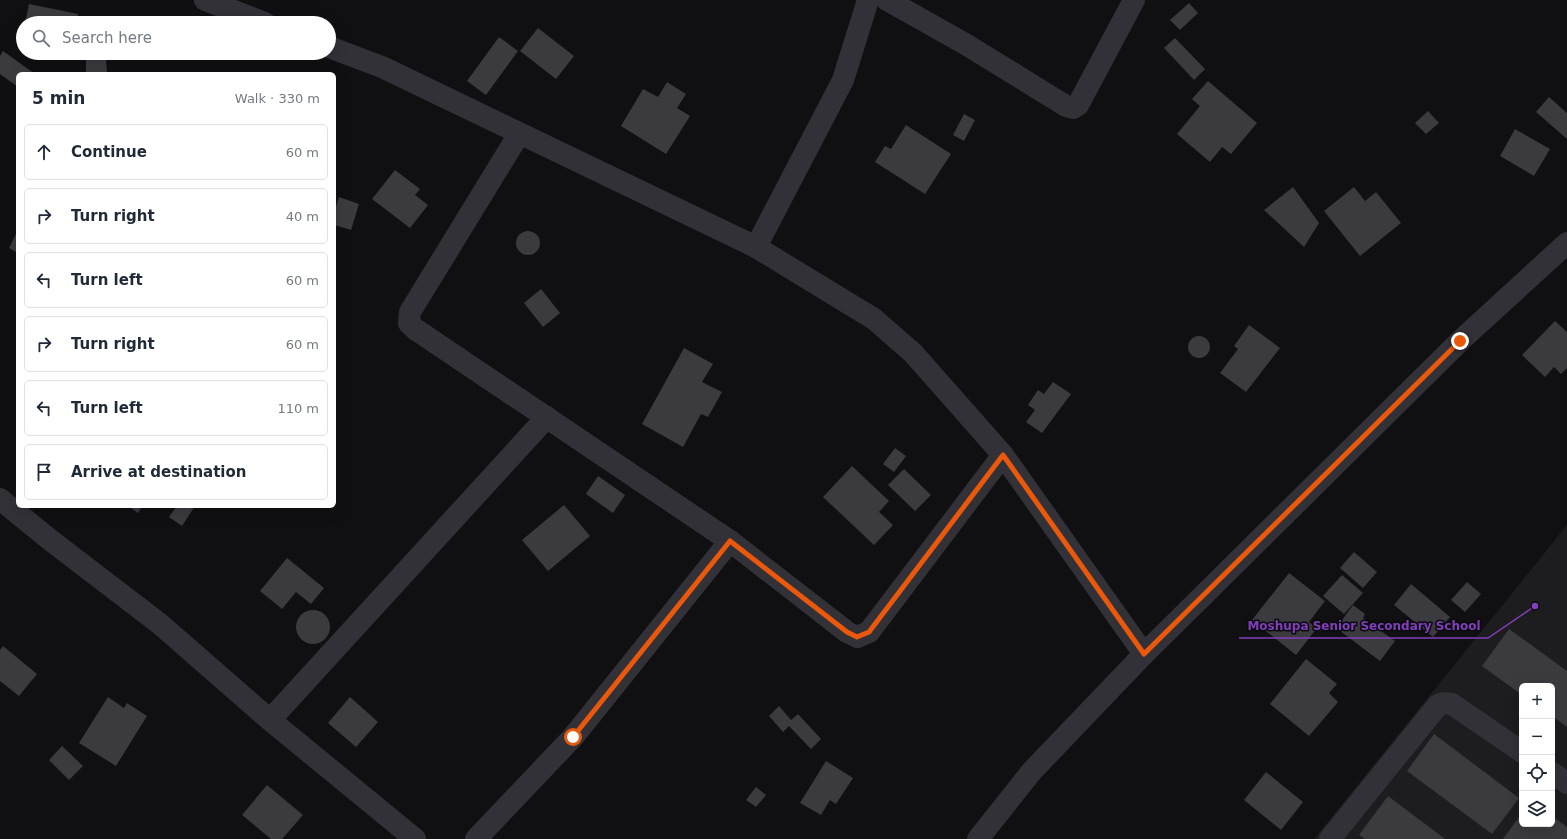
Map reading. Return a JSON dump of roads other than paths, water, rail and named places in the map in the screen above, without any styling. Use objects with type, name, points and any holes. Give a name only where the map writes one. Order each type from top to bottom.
[{"type":"street","points":[[205,0],[247,16]]},
{"type":"street","points":[[756,247],[843,80],[868,0]]},
{"type":"street","points":[[887,0],[967,45],[1066,106],[1072,108],[1078,105],[1134,0]]},
{"type":"street","points":[[336,50],[382,67],[756,247],[874,319],[913,353],[1003,455],[1144,654]]},
{"type":"street","points":[[519,134],[410,312],[410,323],[415,329],[730,541],[847,632],[857,637],[869,632],[1003,455]]},
{"type":"street","points":[[978,839],[1032,771],[1144,654],[1460,341],[1567,243]]},
{"type":"street","points":[[270,720],[547,417]]},
{"type":"street","points":[[0,499],[49,539],[160,624],[270,720],[414,839]]},
{"type":"street","points":[[476,839],[573,737],[730,541]]},
{"type":"street","points":[[1330,839],[1438,705],[1444,703],[1452,704],[1519,750]]},
{"type":"street","points":[[1555,775],[1567,783]]},
{"type":"place","name":"Moshupa Senior Secondary School","points":[[1535,606]]}]
